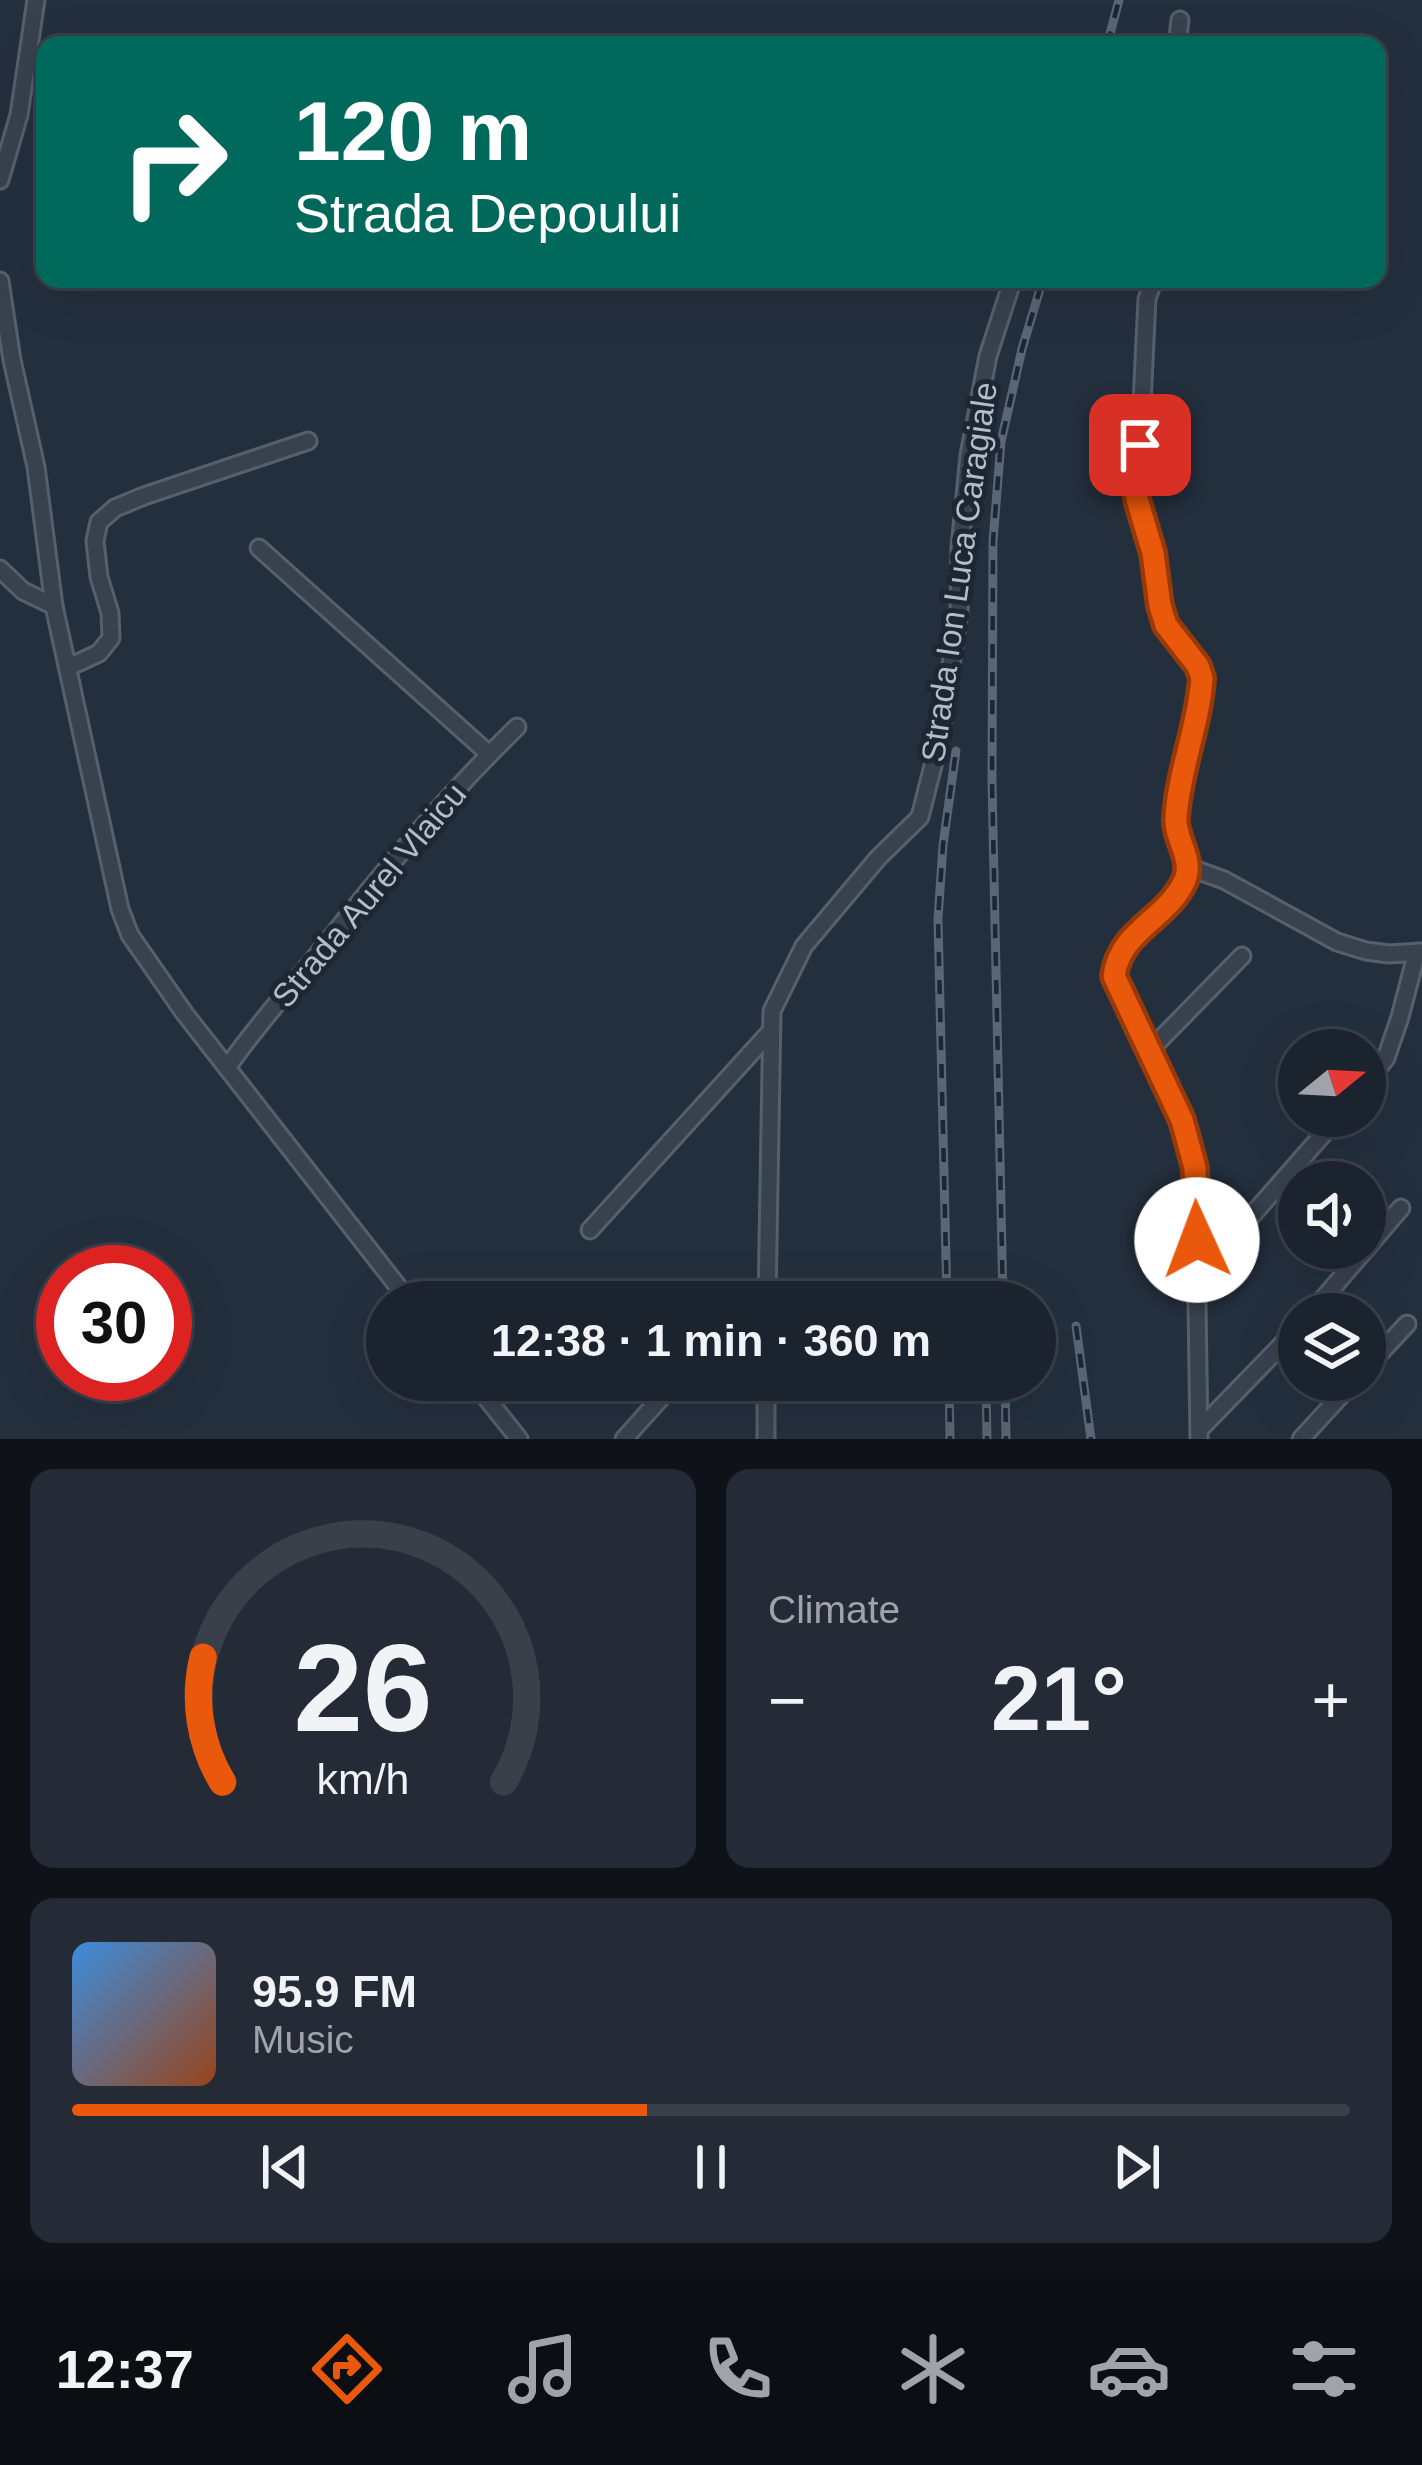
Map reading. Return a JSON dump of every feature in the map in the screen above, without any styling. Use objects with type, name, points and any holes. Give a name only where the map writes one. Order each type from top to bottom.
[{"type":"street","points":[[0,180],[19,116],[37,0]]},
{"type":"street","points":[[1178,36],[1180,20]]},
{"type":"street","points":[[0,280],[36,467],[55,606],[120,909],[130,935],[394,1281]]},
{"type":"street","name":"Strada Ion Luca Caragiale","points":[[767,1281],[772,1011],[804,946],[878,858],[920,817],[939,742],[959,613],[969,455],[988,356],[1010,288]]},
{"type":"street","points":[[1151,288],[1137,499],[1166,625],[1202,678],[1175,819],[1188,867],[1185,879],[1170,902],[1120,952],[1114,976],[1182,1120],[1195,1168],[1199,1435]]},
{"type":"street","points":[[69,667],[99,653],[111,638],[94,541],[99,522],[115,508],[144,496],[308,441]]},
{"type":"street","points":[[259,548],[489,754]]},
{"type":"street","points":[[0,569],[23,591],[55,606]]},
{"type":"street","name":"Strada Aurel Vlaicu","points":[[227,1068],[364,894],[517,728]]},
{"type":"street","points":[[1188,867],[1224,880],[1337,942],[1366,951],[1419,952],[1386,1058]]},
{"type":"street","points":[[1149,1051],[1242,956]]},
{"type":"street","name":"Strada Ion Luca Caragiale","points":[[590,1230],[770,1032]]},
{"type":"street","points":[[1198,1276],[1321,1137]]},
{"type":"street","points":[[1328,1293],[1401,1208]]},
{"type":"street","points":[[1386,1346],[1407,1324]]},
{"type":"street","points":[[1199,1435],[1278,1350]]},
{"type":"street","points":[[489,1401],[519,1439]]},
{"type":"street","points":[[624,1439],[658,1401]]},
{"type":"street","points":[[766,1401],[766,1439]]},
{"type":"street","points":[[1301,1439],[1336,1401]]},
{"type":"railway","points":[[1109,36],[1119,0]]},
{"type":"railway","points":[[1003,1281],[992,781],[993,541],[1001,442],[1040,288]]},
{"type":"railway","points":[[947,1281],[938,919],[956,751]]},
{"type":"railway","points":[[1076,1326],[1091,1439]]},
{"type":"railway","points":[[949,1401],[950,1439]]},
{"type":"railway","points":[[986,1401],[987,1439]]},
{"type":"railway","points":[[1005,1401],[1006,1439]]},
{"type":"route","points":[[1140,445],[1137,499],[1153,553],[1160,606],[1166,625],[1202,678],[1175,819],[1188,867],[1185,879],[1170,902],[1120,952],[1114,976],[1182,1120],[1195,1168],[1197,1240]]}]
